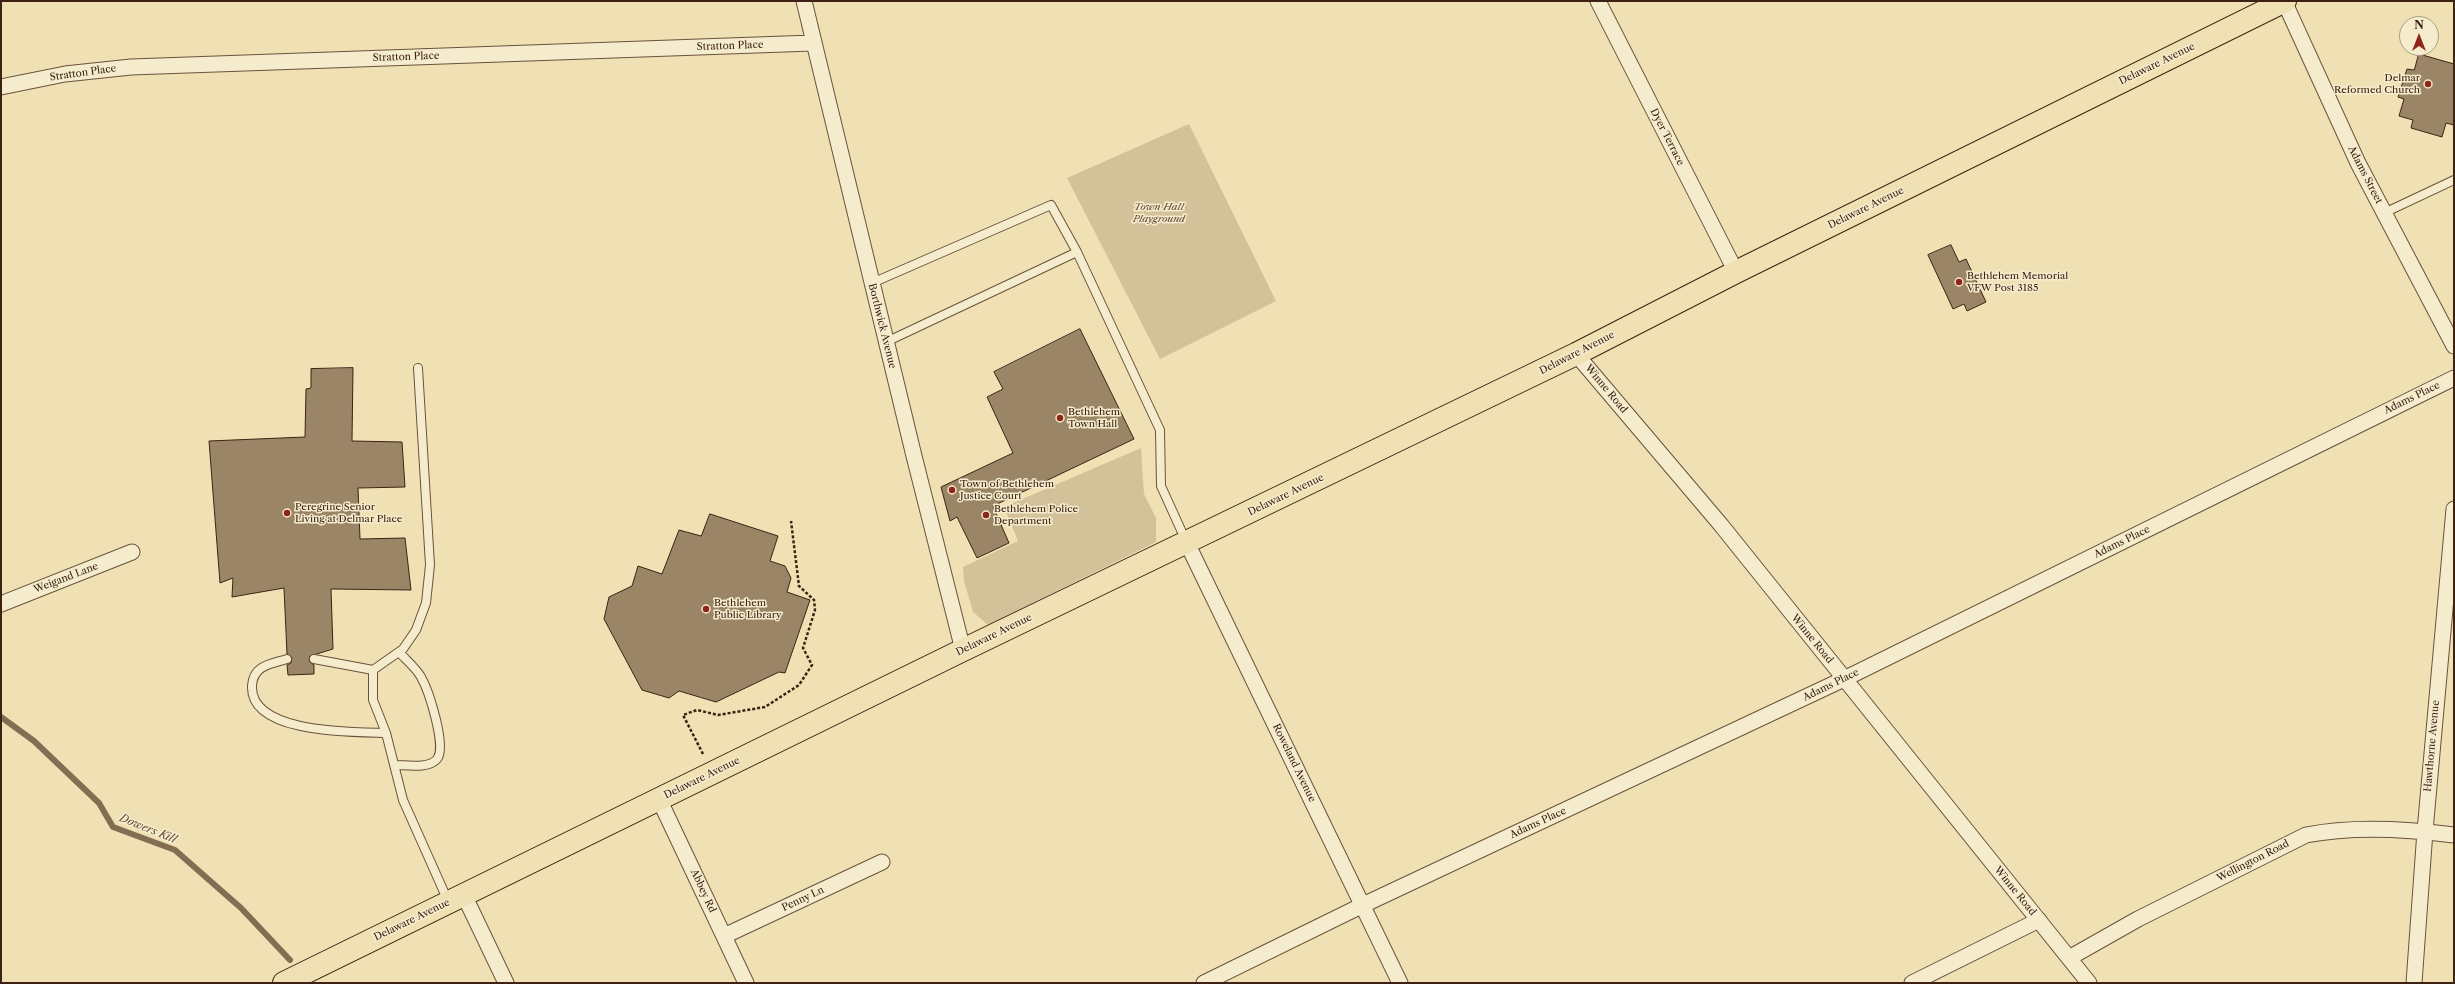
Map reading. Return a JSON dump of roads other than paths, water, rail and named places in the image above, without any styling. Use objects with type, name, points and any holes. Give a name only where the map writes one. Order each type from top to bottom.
[{"type":"main road","name":"Delaware Avenue","points":[[284,983],[963,650],[1576,354],[1736,272],[2284,1]]},
{"type":"street","name":"Borthwick Avenue","points":[[804,1],[886,342],[963,650]]},
{"type":"street","name":"Dyer Terrace","points":[[1598,1],[1736,272]]},
{"type":"street","name":"Adams Street","points":[[2284,1],[2358,163],[2454,346]]},
{"type":"street","name":"Stratton Place","points":[[1,87],[65,74],[131,67],[813,43]]},
{"type":"street","name":"Winne Road","points":[[1576,354],[1721,525],[2089,983]]},
{"type":"street","name":"Adams Place","points":[[1204,983],[1363,905],[1844,679],[2454,378]]},
{"type":"street","name":"Hawthorne Avenue","points":[[2414,983],[2424,831],[2454,510]]},
{"type":"street","name":"Roweland Avenue","points":[[1187,543],[1400,983]]},
{"type":"street","name":"Weigand Lane","points":[[1,604],[132,552]]},
{"type":"street","name":"Abbey Rd","points":[[659,799],[746,983]]},
{"type":"street","name":"Wellington Road","points":[[2069,958],[2138,919],[2306,835],[2327,831],[2424,831],[2454,835]]},
{"type":"street","name":"Penny Ln","points":[[724,936],[882,862]]},
{"type":"street","points":[[456,898],[506,983]]},
{"type":"street","points":[[1912,983],[2039,920]]},
{"type":"lane","points":[[2384,213],[2454,180]]},
{"type":"lane","points":[[872,283],[1051,205],[1076,252],[1160,430],[1161,486],[1187,543]]},
{"type":"lane","points":[[886,342],[1076,252]]},
{"type":"lane","points":[[314,659],[373,670],[399,652],[416,630],[426,603],[430,565],[418,368]]},
{"type":"lane","points":[[395,765],[429,764],[437,759],[440,751],[433,702],[420,676],[399,652]]},
{"type":"lane","points":[[287,659],[260,667],[254,676],[254,700],[264,714],[316,730],[386,733]]},
{"type":"lane","points":[[373,670],[372,700],[386,733],[403,800],[456,898]]},
{"type":"waterway","name":"Dowers Kill","points":[[1,717],[34,741],[99,803],[113,827],[175,850],[241,908],[290,960]]},
{"type":"place","name":"Delmar Reformed Church","points":[[2428,84]]},
{"type":"place","name":"Bethlehem Memorial VFW Post 3185","points":[[1959,282]]},
{"type":"place","name":"Bethlehem Town Hall","points":[[1060,418]]},
{"type":"place","name":"Town of Bethlehem Justice Court","points":[[952,490]]},
{"type":"place","name":"Peregrine Senior Living at Delmar Place","points":[[287,513]]},
{"type":"place","name":"Bethlehem Police Department","points":[[986,515]]},
{"type":"place","name":"Bethlehem Public Library","points":[[706,609]]},
{"type":"park label","name":"Town Hall Playground","points":[[1159,212]]}]
